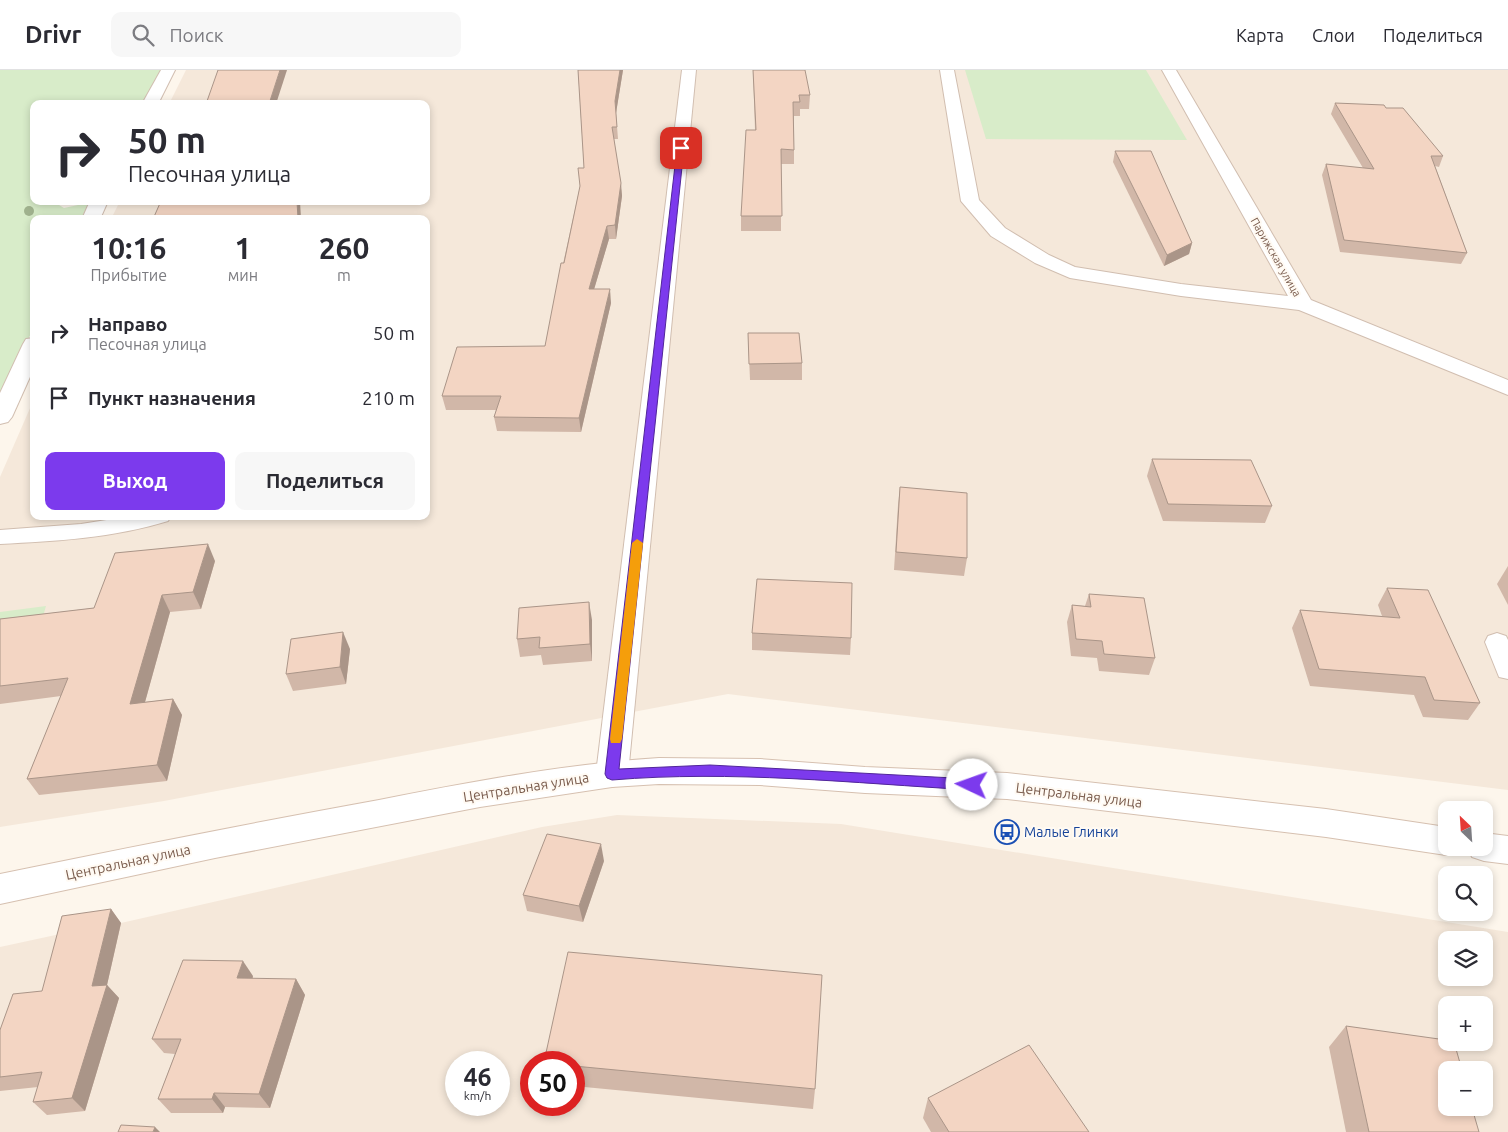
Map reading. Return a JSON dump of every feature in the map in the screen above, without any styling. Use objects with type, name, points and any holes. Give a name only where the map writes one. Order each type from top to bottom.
[{"type":"street","points":[[152,100],[168,70]]},
{"type":"street","points":[[612,774],[689,70]]},
{"type":"street","points":[[947,70],[970,201],[998,232],[1042,259],[1070,272],[1181,290],[1303,304]]},
{"type":"street","name":"Парижская улица","points":[[1169,70],[1303,304],[1508,388]]},
{"type":"street","points":[[0,417],[30,353]]},
{"type":"street","name":"Центральная улица","points":[[0,889],[339,820],[480,794],[612,774],[659,771],[718,770],[865,780],[1007,786],[1326,823],[1438,840]]},
{"type":"street","points":[[1493,848],[1508,850]]},
{"type":"lane","points":[[0,537],[86,530],[149,520]]},
{"type":"lane","points":[[1497,642],[1508,670]]},
{"type":"shaded area","points":[[186,70],[1508,70],[1508,790],[728,694],[164,801],[0,827],[0,477],[30,408],[30,520],[430,520],[430,215],[113,215],[118,205],[430,205],[430,100],[171,100]]},
{"type":"shaded area","points":[[617,815],[841,824],[1508,932],[1508,1132],[0,1132],[0,947],[121,923],[542,827]]},
{"type":"green space","points":[[0,70],[163,70],[147,100],[30,100],[30,205],[59,205],[64,208],[88,205],[83,215],[30,215],[30,335],[0,398]]},
{"type":"green space","points":[[965,70],[1146,70],[1187,140],[986,139]]},
{"type":"green space","points":[[46,606],[42,620],[0,625],[0,612]]},
{"type":"building","points":[[218,70],[280,70],[270,100],[207,100]]},
{"type":"building","points":[[578,70],[620,70],[615,101],[617,127],[612,127],[621,183],[615,225],[607,226],[589,289],[610,289],[579,418],[494,417],[501,396],[442,396],[457,347],[545,346],[561,263],[564,263],[580,186],[578,168],[584,168]]},
{"type":"building","points":[[753,70],[805,70],[810,95],[799,95],[800,102],[793,102],[794,150],[781,149],[782,216],[741,216],[746,130],[756,130]]},
{"type":"building","points":[[1335,103],[1384,105],[1386,108],[1403,108],[1443,156],[1431,156],[1467,253],[1344,240],[1326,164],[1374,169]]},
{"type":"building","points":[[1115,151],[1151,151],[1192,243],[1167,255]]},
{"type":"building","points":[[159,205],[297,205],[298,215],[155,215]]},
{"type":"building","points":[[748,333],[799,333],[802,363],[749,364]]},
{"type":"building","points":[[1152,459],[1251,460],[1272,506],[1168,504]]},
{"type":"building","points":[[900,487],[967,493],[967,558],[896,552]]},
{"type":"building","points":[[208,544],[193,592],[162,595],[130,704],[173,699],[157,765],[27,779],[68,678],[0,686],[0,619],[94,608],[115,553]]},
{"type":"building","points":[[757,579],[852,583],[851,638],[752,633]]},
{"type":"building","points":[[1387,588],[1428,590],[1480,703],[1434,700],[1425,677],[1319,669],[1300,610],[1400,618]]},
{"type":"building","points":[[1089,594],[1144,598],[1155,658],[1104,654],[1102,641],[1076,639],[1072,605],[1091,607]]},
{"type":"building","points":[[589,602],[590,644],[539,648],[540,637],[517,639],[519,608]]},
{"type":"building","points":[[343,632],[340,667],[286,674],[291,639]]},
{"type":"building","points":[[547,834],[601,844],[579,906],[523,895]]},
{"type":"building","points":[[111,909],[92,986],[107,985],[72,1098],[33,1102],[42,1072],[0,1077],[0,1030],[13,994],[42,991],[62,916]]},
{"type":"building","points":[[568,952],[822,975],[815,1089],[585,1067],[585,1051],[546,1051]]},
{"type":"building","points":[[183,960],[243,961],[237,978],[296,979],[259,1094],[214,1093],[212,1099],[158,1099],[181,1039],[152,1039]]},
{"type":"building","points":[[1346,1026],[1438,1039],[1438,1051],[1457,1051],[1459,1061],[1438,1061],[1438,1116],[1474,1116],[1479,1132],[1369,1132]]},
{"type":"building","points":[[1029,1045],[1089,1132],[949,1132],[928,1098]]},
{"type":"building","points":[[121,1125],[155,1127],[153,1132],[118,1132]]},
{"type":"slow traffic","points":[[616,739],[637,543]]},
{"type":"place","name":"Малые Глинки","points":[[1007,832]]},
{"type":"route","points":[[681,148],[612,774],[710,770],[972,785]]}]
